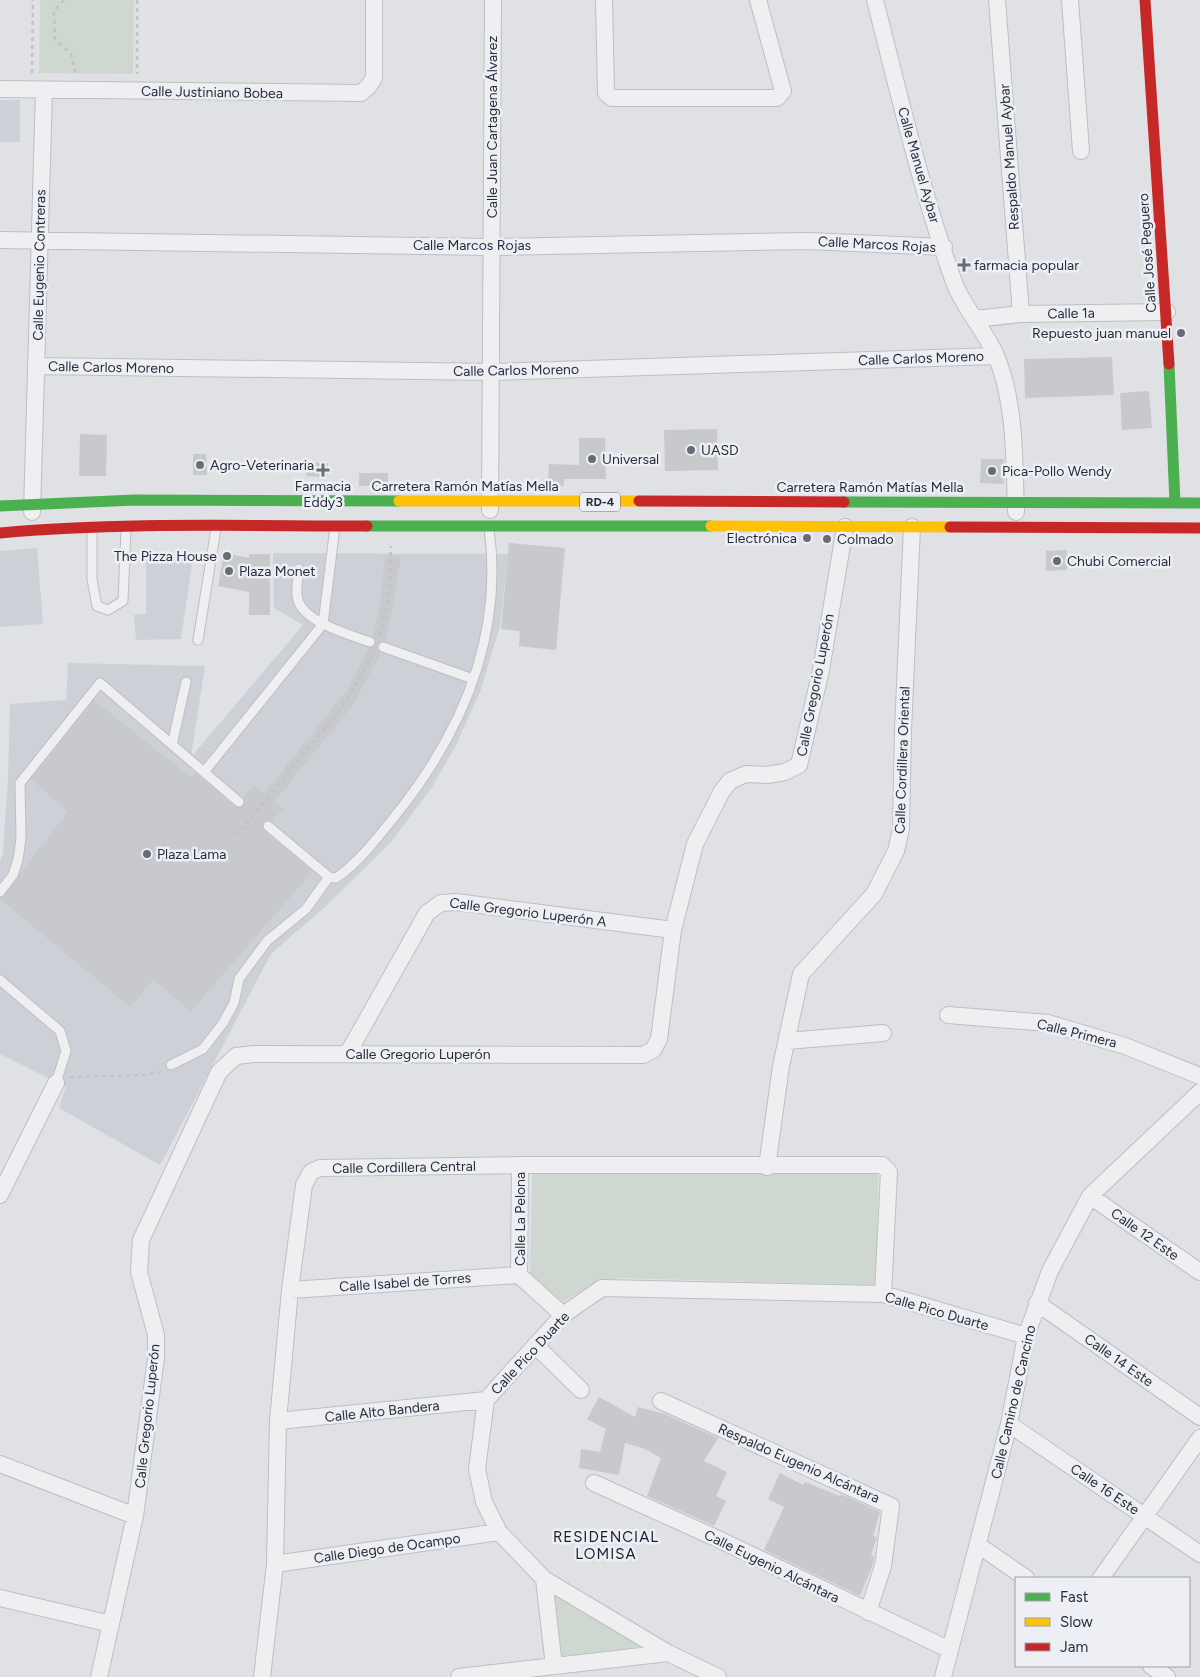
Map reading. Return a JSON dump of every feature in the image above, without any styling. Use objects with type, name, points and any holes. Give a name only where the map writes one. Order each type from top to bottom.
[{"type":"main road","name":"Calle José Peguero","points":[[1145,0],[1167,312],[1175,504]]},
{"type":"main road","name":"Carretera Ramón Matías Mella","points":[[0,506],[31,503],[135,500],[1200,503]]},
{"type":"main road","name":"RD-4","points":[[0,533],[92,528],[392,525],[1200,528]]},
{"type":"street","name":"Calle Justiniano Bobea","points":[[0,88],[361,93],[374,78],[374,0]]},
{"type":"street","name":"Calle Juan Cartagena Álvarez","points":[[489,525],[492,372],[493,0]]},
{"type":"street","points":[[604,0],[606,93],[612,98],[777,98],[783,91],[758,0]]},
{"type":"street","name":"Calle Manuel Aybar","points":[[875,0],[913,151],[955,284],[996,356],[1010,405],[1016,526]]},
{"type":"street","name":"Respaldo Manuel Aybar","points":[[997,0],[1021,314]]},
{"type":"street","points":[[1070,0],[1081,151]]},
{"type":"street","name":"Calle Eugenio Contreras","points":[[33,530],[31,503],[37,366],[39,240],[38,90]]},
{"type":"street","name":"Calle Marcos Rojas","points":[[0,240],[491,247],[808,241],[944,247]]},
{"type":"street","name":"Calle 1a","points":[[975,319],[1021,314],[1167,312]]},
{"type":"street","name":"Calle Carlos Moreno","points":[[37,366],[492,372],[996,356]]},
{"type":"street","name":"Calle Gregorio Luperón","points":[[99,1677],[135,1516],[156,1358],[156,1335],[139,1272],[139,1248],[145,1231],[219,1072],[236,1056],[254,1054],[648,1053],[656,1045],[660,1033],[673,930],[695,844],[722,791],[730,780],[746,774],[767,775],[786,772],[800,765],[820,670],[845,527]]},
{"type":"street","name":"Calle Cordillera Oriental","points":[[767,1167],[787,1041],[801,974],[874,894],[896,851],[901,829],[903,730],[912,527]]},
{"type":"street","name":"Calle Gregorio Luperón A","points":[[348,1054],[427,912],[441,902],[456,902],[673,930]]},
{"type":"street","name":"Calle Primera","points":[[948,1015],[1048,1022],[1125,1046],[1200,1076]]},
{"type":"street","points":[[787,1041],[883,1033]]},
{"type":"street","points":[[0,1195],[57,1080]]},
{"type":"street","name":"Calle Camino de Cancino","points":[[943,1677],[1009,1424],[1026,1336],[1050,1271],[1090,1196],[1200,1092]]},
{"type":"street","name":"Calle Cordillera Central","points":[[262,1677],[275,1564],[278,1421],[290,1290],[304,1185],[311,1172],[320,1168],[520,1165],[767,1167],[882,1165],[889,1172],[883,1294]]},
{"type":"street","name":"Calle La Pelona","points":[[520,1165],[519,1275],[562,1315]]},
{"type":"street","name":"Calle 12 Este","points":[[1090,1196],[1200,1272]]},
{"type":"street","name":"Calle Isabel de Torres","points":[[290,1290],[519,1275]]},
{"type":"street","name":"Calle Pico Duarte","points":[[718,1677],[668,1653],[544,1579],[499,1532],[484,1502],[477,1469],[486,1400],[562,1315],[602,1288],[883,1294],[1026,1336]]},
{"type":"street","name":"Calle 14 Este","points":[[1037,1303],[1200,1417]]},
{"type":"street","points":[[535,1345],[581,1390]]},
{"type":"street","name":"Calle Alto Bandera","points":[[278,1421],[486,1400]]},
{"type":"street","name":"Respaldo Eugenio Alcántara","points":[[661,1401],[891,1506],[883,1566],[868,1612]]},
{"type":"street","name":"Calle 16 Este","points":[[1009,1424],[1200,1554]]},
{"type":"street","points":[[1102,1577],[1200,1438]]},
{"type":"street","points":[[0,1464],[135,1516]]},
{"type":"street","name":"Calle Eugenio Alcántara","points":[[594,1484],[718,1539],[950,1650]]},
{"type":"street","name":"Calle Diego de Ocampo","points":[[275,1564],[499,1532]]},
{"type":"street","points":[[978,1545],[1025,1577]]},
{"type":"street","points":[[544,1579],[554,1666]]},
{"type":"street","points":[[0,1598],[111,1624]]},
{"type":"street","points":[[459,1677],[668,1653]]},
{"type":"street","points":[[1152,1667],[1167,1677]]},
{"type":"lane","points":[[268,826],[329,877],[336,878],[343,874],[365,851],[425,777],[452,732],[480,656],[492,602],[492,550],[489,525]]},
{"type":"lane","points":[[198,640],[216,526]]},
{"type":"lane","points":[[204,772],[323,624],[335,526]]},
{"type":"lane","points":[[92,528],[92,579],[97,606],[108,610],[123,601],[126,528]]},
{"type":"lane","points":[[299,569],[297,599],[302,608],[323,624],[370,642]]},
{"type":"lane","points":[[383,646],[473,679]]},
{"type":"lane","points":[[172,744],[186,682]]},
{"type":"lane","points":[[0,892],[13,875],[18,860],[21,838],[20,783],[100,683],[239,802]]},
{"type":"lane","points":[[171,1065],[203,1049],[223,1023],[234,1003],[240,979],[267,941],[306,909],[329,877]]},
{"type":"lane","points":[[0,980],[60,1032],[66,1051],[57,1080]]},
{"type":"path","points":[[33,0],[38,90]]},
{"type":"path","points":[[64,0],[54,11],[55,39],[73,58],[78,90]]},
{"type":"path","points":[[137,0],[138,91]]},
{"type":"path","points":[[379,636],[389,593],[392,525]]},
{"type":"path","points":[[236,836],[343,706],[374,651]]},
{"type":"path","points":[[57,1080],[154,1074],[171,1065]]},
{"type":"shaded area","points":[[40,0],[134,0],[133,74],[39,73]]},
{"type":"shaded area","points":[[0,100],[20,100],[20,142],[0,142]]},
{"type":"shaded area","points":[[37,548],[43,624],[0,627],[0,551]]},
{"type":"shaded area","points":[[273,553],[508,554],[500,626],[480,692],[455,747],[432,787],[391,842],[324,908],[271,954],[160,1165],[59,1108],[66,1087],[0,1054],[0,862],[3,853],[8,777],[10,704],[66,700],[68,663],[205,666],[191,757],[303,625],[274,608]]},
{"type":"shaded area","points":[[193,557],[181,639],[136,640],[134,615],[146,614],[146,558]]},
{"type":"shaded area","points":[[878,1170],[877,1285],[622,1278],[598,1281],[563,1302],[530,1277],[532,1174]]},
{"type":"shaded area","points":[[548,1587],[655,1650],[555,1658]]},
{"type":"building","points":[[1112,357],[1114,395],[1025,398],[1024,359]]},
{"type":"building","points":[[1149,391],[1152,428],[1122,430],[1120,393]]},
{"type":"building","name":"UASD","points":[[717,429],[718,470],[665,471],[664,430]]},
{"type":"building","points":[[80,434],[107,435],[106,476],[79,476]]},
{"type":"building","name":"Universal","points":[[579,438],[605,438],[606,479],[564,479],[564,486],[548,485],[549,464],[579,465]]},
{"type":"building","name":"Agro-Veterinaria","points":[[193,454],[206,454],[207,475],[193,475]]},
{"type":"building","name":"Pica-Pollo Wendy","points":[[981,459],[1004,459],[1004,484],[980,483]]},
{"type":"building","points":[[307,462],[328,463],[327,477],[306,476]]},
{"type":"building","points":[[359,473],[388,473],[388,486],[359,486]]},
{"type":"building","points":[[509,543],[565,548],[556,650],[519,646],[520,631],[501,629]]},
{"type":"building","name":"Chubi Comercial","points":[[1067,550],[1067,570],[1046,571],[1046,551]]},
{"type":"building","points":[[224,553],[249,558],[249,554],[270,554],[270,615],[249,615],[249,592],[218,586]]},
{"type":"building","name":"Plaza Lama","points":[[385,556],[400,556],[400,567],[398,568],[394,603],[385,641],[379,642],[377,645],[380,655],[352,706],[274,802],[283,809],[272,821],[266,820],[262,824],[264,831],[313,871],[191,1011],[153,980],[130,1007],[0,899],[68,812],[31,779],[94,700],[192,778],[196,773],[235,807],[243,806],[245,803],[243,798],[254,785],[264,794],[346,691],[368,648],[376,644],[376,640],[372,636],[380,608]]},
{"type":"building","points":[[599,1397],[635,1417],[638,1407],[665,1414],[718,1438],[704,1461],[727,1472],[716,1496],[726,1501],[714,1526],[647,1496],[661,1458],[645,1449],[625,1443],[619,1475],[579,1468],[581,1449],[600,1452],[606,1429],[587,1419]]},
{"type":"building","points":[[780,1473],[803,1485],[805,1482],[840,1496],[841,1494],[880,1512],[873,1536],[877,1537],[871,1555],[874,1557],[873,1564],[860,1596],[764,1550],[784,1507],[768,1499]]},
{"type":"traffic: fast","points":[[1169,364],[1175,503]]},
{"type":"traffic: fast","points":[[0,506],[135,500],[399,501]]},
{"type":"traffic: fast","points":[[844,502],[1200,503]]},
{"type":"traffic: fast","points":[[367,526],[711,526]]},
{"type":"traffic: slow","points":[[399,501],[639,501]]},
{"type":"traffic: slow","points":[[711,526],[950,527]]},
{"type":"traffic: jam","points":[[1145,0],[1169,364]]},
{"type":"traffic: jam","points":[[639,501],[844,502]]},
{"type":"traffic: jam","points":[[0,533],[138,526],[367,526]]},
{"type":"traffic: jam","points":[[950,527],[1200,528]]},
{"type":"place","name":"farmacia popular","points":[[964,265]]},
{"type":"place","name":"Repuesto juan manuel","points":[[1181,333]]},
{"type":"place","name":"UASD","points":[[691,450]]},
{"type":"place","name":"Universal","points":[[592,459]]},
{"type":"place","name":"Agro-Veterinaria","points":[[200,465]]},
{"type":"place","name":"Farmacia Eddy3","points":[[323,470]]},
{"type":"place","name":"Pica-Pollo Wendy","points":[[992,471]]},
{"type":"place","name":"Electrónica","points":[[807,538]]},
{"type":"place","name":"Colmado","points":[[827,539]]},
{"type":"place","name":"The Pizza House","points":[[227,556]]},
{"type":"place","name":"Chubi Comercial","points":[[1057,561]]},
{"type":"place","name":"Plaza Monet","points":[[229,571]]},
{"type":"place","name":"Plaza Lama","points":[[147,854]]},
{"type":"district","name":"RESIDENCIAL LOMISA","points":[[606,1546]]}]
